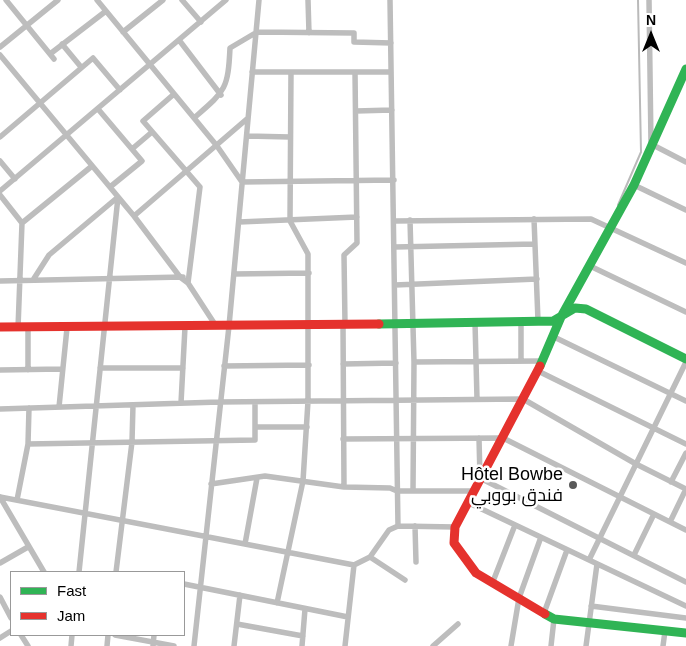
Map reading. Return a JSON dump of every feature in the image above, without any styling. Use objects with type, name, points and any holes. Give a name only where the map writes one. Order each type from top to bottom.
[{"type":"street","points":[[6,0],[52,56],[62,44],[106,11]]},
{"type":"street","points":[[0,47],[58,0]]},
{"type":"street","points":[[97,0],[217,146],[242,182]]},
{"type":"street","points":[[123,32],[163,0]]},
{"type":"street","points":[[182,0],[201,22]]},
{"type":"street","points":[[0,191],[226,0]]},
{"type":"street","points":[[194,646],[215,440],[229,326],[259,0]]},
{"type":"street","points":[[308,0],[308,33]]},
{"type":"street","points":[[390,0],[395,220],[398,526]]},
{"type":"street","points":[[649,0],[651,144]]},
{"type":"street","points":[[194,118],[221,95],[228,74],[230,48],[257,32],[354,33],[354,42],[391,43]]},
{"type":"street","points":[[178,40],[221,95]]},
{"type":"street","points":[[62,44],[81,67]]},
{"type":"street","points":[[0,55],[134,216],[180,277]]},
{"type":"street","points":[[0,137],[93,58],[120,90]]},
{"type":"street","points":[[685,71],[634,185],[561,317],[538,371],[455,526],[454,543],[476,573],[554,619],[686,633]]},
{"type":"street","points":[[252,72],[391,72]]},
{"type":"street","points":[[277,603],[303,481],[309,365],[308,254],[290,221],[291,72]]},
{"type":"street","points":[[344,487],[344,255],[357,243],[355,72]]},
{"type":"street","points":[[174,94],[143,121],[200,187],[189,280],[216,326]]},
{"type":"street","points":[[98,109],[142,161],[110,187]]},
{"type":"street","points":[[356,111],[392,110]]},
{"type":"street","points":[[134,216],[248,118]]},
{"type":"street","points":[[132,149],[152,132]]},
{"type":"street","points":[[247,136],[290,137]]},
{"type":"street","points":[[651,144],[686,162]]},
{"type":"street","points":[[0,161],[15,178]]},
{"type":"street","points":[[22,223],[92,166]]},
{"type":"street","points":[[242,182],[394,180]]},
{"type":"street","points":[[634,185],[686,210]]},
{"type":"street","points":[[0,195],[22,223],[18,328]]},
{"type":"street","points":[[79,571],[118,197]]},
{"type":"street","points":[[33,280],[49,256],[118,197]]},
{"type":"street","points":[[239,222],[357,217]]},
{"type":"street","points":[[395,220],[591,218],[686,263]]},
{"type":"street","points":[[534,219],[538,322]]},
{"type":"street","points":[[410,220],[414,362],[413,491]]},
{"type":"street","points":[[395,247],[535,244]]},
{"type":"street","points":[[590,266],[686,312]]},
{"type":"street","points":[[234,274],[309,273]]},
{"type":"street","points":[[0,281],[180,277],[189,280]]},
{"type":"street","points":[[395,285],[536,280]]},
{"type":"street","points":[[0,327],[105,328],[538,322],[553,321],[575,308],[586,309],[686,360],[589,560]]},
{"type":"street","points":[[475,322],[477,399]]},
{"type":"street","points":[[521,322],[521,361]]},
{"type":"street","points":[[181,403],[185,327]]},
{"type":"street","points":[[28,328],[28,370]]},
{"type":"street","points":[[59,407],[67,328]]},
{"type":"street","points":[[552,336],[686,401]]},
{"type":"street","points":[[414,362],[542,361]]},
{"type":"street","points":[[343,364],[396,363]]},
{"type":"street","points":[[224,366],[309,365]]},
{"type":"street","points":[[100,368],[183,368]]},
{"type":"street","points":[[0,370],[62,369]]},
{"type":"street","points":[[538,371],[686,444]]},
{"type":"street","points":[[0,409],[220,402],[523,399],[636,464],[686,489],[670,522]]},
{"type":"street","points":[[28,444],[255,440],[255,402]]},
{"type":"street","points":[[116,571],[132,442],[133,405]]},
{"type":"street","points":[[17,500],[28,444],[29,408]]},
{"type":"street","points":[[255,427],[307,427]]},
{"type":"street","points":[[479,438],[480,478]]},
{"type":"street","points":[[344,439],[503,438],[686,530]]},
{"type":"street","points":[[671,482],[686,453]]},
{"type":"street","points":[[211,484],[266,476],[344,487],[390,488],[397,491],[474,491]]},
{"type":"street","points":[[245,544],[256,478]]},
{"type":"street","points":[[480,478],[686,582]]},
{"type":"street","points":[[0,497],[354,566],[370,557],[389,530],[398,526],[455,526]]},
{"type":"street","points":[[0,497],[43,571]]},
{"type":"street","points":[[469,503],[686,606]]},
{"type":"street","points":[[634,556],[654,514]]},
{"type":"street","points":[[492,584],[515,524]]},
{"type":"street","points":[[415,526],[416,562]]},
{"type":"street","points":[[510,646],[519,598],[541,537]]},
{"type":"street","points":[[0,563],[28,547]]},
{"type":"street","points":[[544,613],[568,550]]},
{"type":"street","points":[[370,557],[405,580]]},
{"type":"street","points":[[586,646],[597,564]]},
{"type":"street","points":[[345,646],[354,566]]},
{"type":"street","points":[[185,584],[348,617]]},
{"type":"street","points":[[234,646],[240,596]]},
{"type":"street","points":[[0,597],[10,616]]},
{"type":"street","points":[[591,606],[686,618]]},
{"type":"street","points":[[302,646],[305,608]]},
{"type":"street","points":[[551,646],[554,619]]},
{"type":"street","points":[[237,624],[303,636]]},
{"type":"street","points":[[433,646],[458,624]]},
{"type":"street","points":[[663,646],[665,631]]},
{"type":"street","points":[[119,636],[153,644],[174,646]]},
{"type":"waterway","points":[[618,205],[641,152],[638,0]]},
{"type":"traffic: fast","points":[[540,366],[561,317],[634,185],[686,69]]},
{"type":"traffic: fast","points":[[379,324],[553,321],[575,308],[586,309],[686,359]]},
{"type":"traffic: fast","points":[[545,614],[554,619],[686,633]]},
{"type":"traffic: jam","points":[[0,327],[379,324]]},
{"type":"traffic: jam","points":[[540,366],[455,527],[454,543],[476,573],[545,614]]},
{"type":"place","name":"Hôtel Bowbe فندق بووبي","points":[[573,485]]}]
